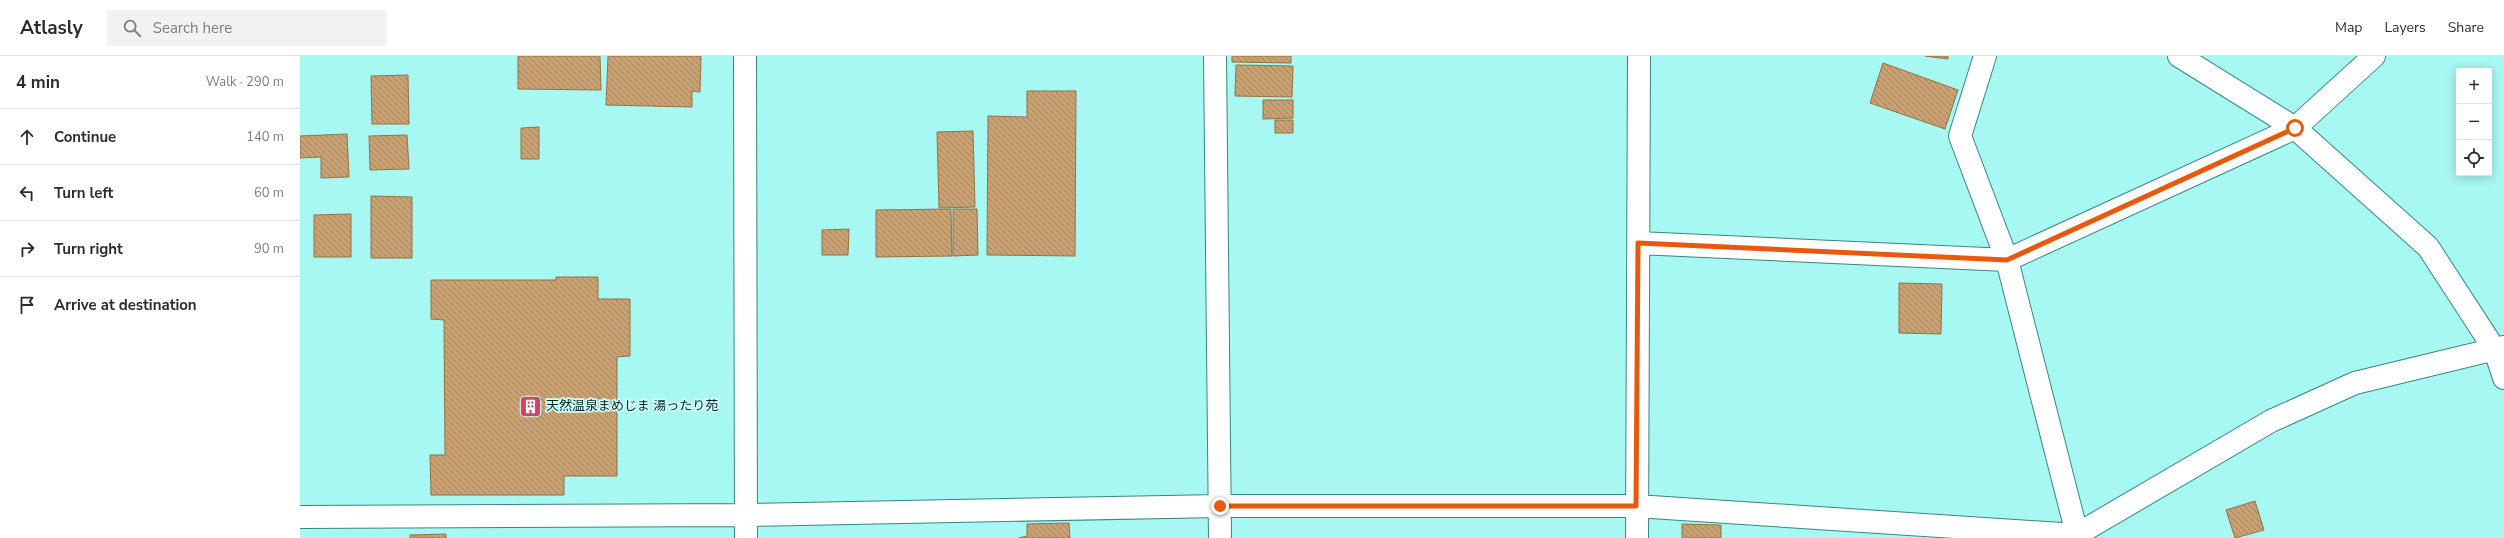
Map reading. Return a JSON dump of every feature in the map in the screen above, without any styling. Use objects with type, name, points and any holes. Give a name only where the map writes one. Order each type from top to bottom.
[{"type":"street","points":[[745,56],[746,538]]},
{"type":"street","points":[[1215,56],[1220,538]]},
{"type":"street","points":[[1637,538],[1638,56]]},
{"type":"street","points":[[1985,56],[1960,136],[2007,260],[2077,536]]},
{"type":"street","points":[[2179,56],[2295,128],[2428,247],[2499,348],[2504,378]]},
{"type":"street","points":[[1638,243],[2007,260],[2295,128],[2374,56]]},
{"type":"street","points":[[300,516],[746,515],[1220,506],[1636,506],[2077,536],[2272,421],[2355,383],[2499,348]]},
{"type":"building","points":[[518,56],[600,56],[601,90],[518,89]]},
{"type":"building","points":[[608,56],[701,56],[700,92],[692,91],[692,107],[606,105]]},
{"type":"building","points":[[1232,56],[1291,56],[1291,63],[1232,62]]},
{"type":"building","points":[[1925,56],[1948,56],[1948,59]]},
{"type":"building","points":[[1883,63],[1958,90],[1945,129],[1870,103]]},
{"type":"building","points":[[1236,65],[1293,66],[1292,97],[1235,96]]},
{"type":"building","points":[[408,75],[409,124],[372,124],[371,76]]},
{"type":"building","points":[[1027,91],[1076,91],[1075,256],[987,255],[988,116],[1027,117]]},
{"type":"building","points":[[1263,100],[1293,100],[1293,118],[1263,119]]},
{"type":"building","points":[[1275,120],[1293,120],[1293,133],[1275,133]]},
{"type":"building","points":[[539,127],[539,159],[521,159],[521,128]]},
{"type":"building","points":[[973,131],[975,207],[939,208],[937,132]]},
{"type":"building","points":[[347,134],[349,177],[321,178],[321,157],[300,158],[300,136]]},
{"type":"building","points":[[407,135],[409,169],[370,170],[369,136]]},
{"type":"building","points":[[371,196],[412,197],[412,258],[371,258]]},
{"type":"building","points":[[951,209],[952,256],[876,257],[876,210]]},
{"type":"building","points":[[953,209],[977,209],[978,255],[953,256]]},
{"type":"building","points":[[351,214],[351,257],[314,257],[314,215]]},
{"type":"building","points":[[849,229],[848,255],[822,255],[822,230]]},
{"type":"building","name":"天然温泉まめじま 湯ったり苑","points":[[556,277],[598,277],[598,299],[630,299],[630,356],[617,357],[617,476],[564,476],[564,495],[431,495],[430,455],[445,455],[444,320],[431,319],[431,280],[556,280]]},
{"type":"building","points":[[1899,283],[1942,284],[1941,334],[1899,333]]},
{"type":"building","points":[[2255,501],[2264,530],[2235,538],[2226,510]]},
{"type":"building","points":[[1069,523],[1070,538],[1019,538],[1027,536],[1027,524]]},
{"type":"building","points":[[1682,524],[1721,525],[1721,538],[1682,538]]},
{"type":"building","points":[[446,534],[446,538],[410,538],[410,535]]},
{"type":"place","name":"天然温泉まめじま 湯ったり苑","points":[[531,406]]},
{"type":"route","points":[[1220,506],[1636,506],[1638,243],[2007,260],[2295,128]]}]
